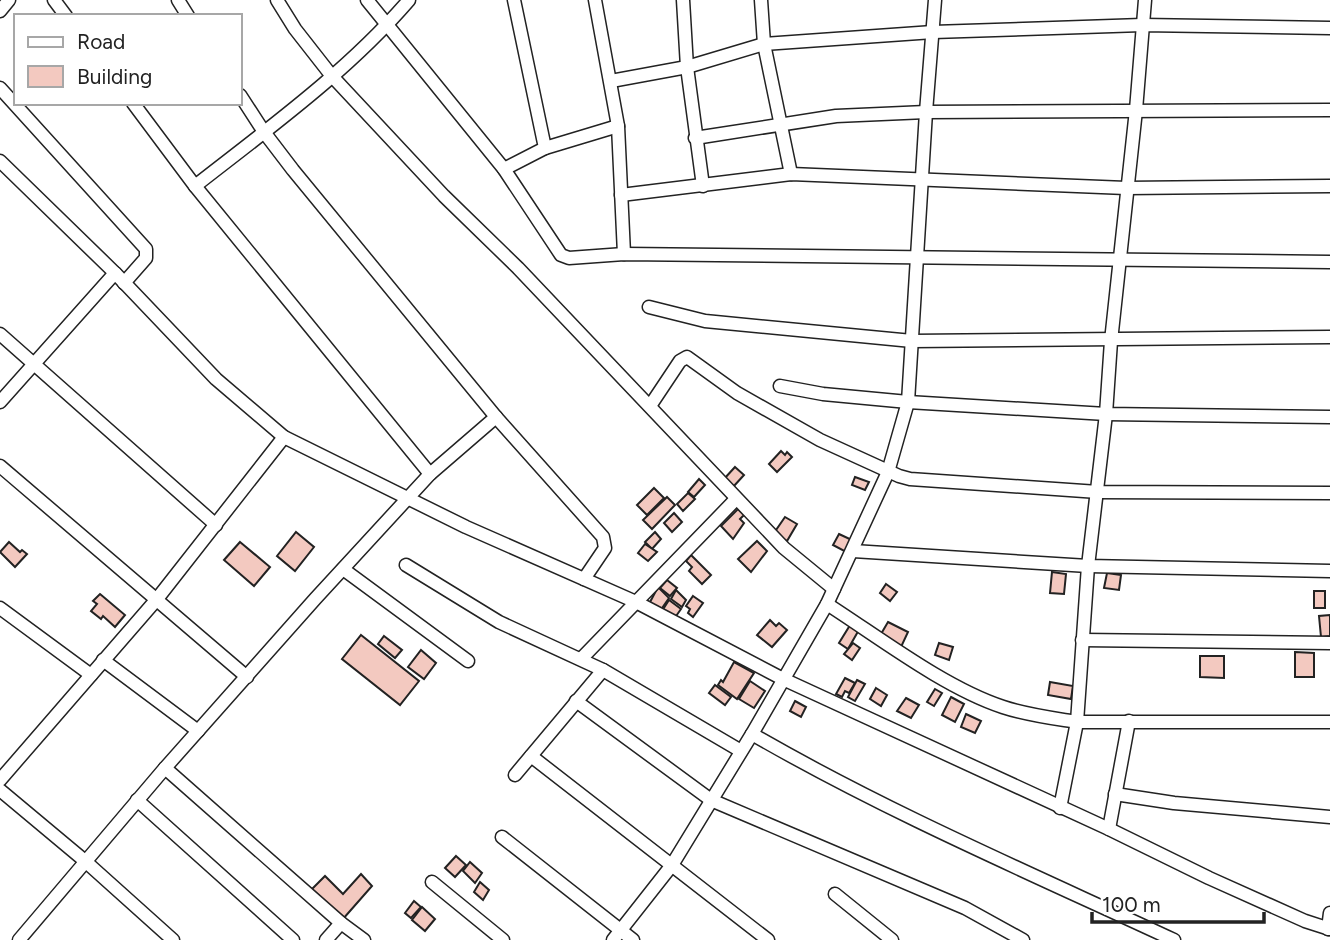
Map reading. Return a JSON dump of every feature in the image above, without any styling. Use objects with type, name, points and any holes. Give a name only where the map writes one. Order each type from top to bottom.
[{"type":"street","points":[[0,11],[9,0]]},
{"type":"street","points":[[277,0],[331,75],[444,197],[518,268],[784,548],[834,589]]},
{"type":"street","points":[[367,0],[503,169],[561,255],[569,258],[624,254],[1330,262]]},
{"type":"street","points":[[195,186],[331,75],[387,26],[410,0]]},
{"type":"street","points":[[514,0],[545,148]]},
{"type":"street","points":[[595,0],[618,126],[624,254]]},
{"type":"street","points":[[682,0],[695,138],[703,186]]},
{"type":"street","points":[[761,0],[764,44],[791,174]]},
{"type":"street","points":[[617,935],[672,865],[752,734],[827,604],[888,472],[908,402],[935,0]]},
{"type":"street","points":[[1060,808],[1077,722],[1088,566],[1106,414],[1145,0]]},
{"type":"street","points":[[611,81],[687,67],[764,44],[933,32],[1142,25],[1330,28]]},
{"type":"street","points":[[0,88],[14,103]]},
{"type":"street","points":[[242,98],[264,132],[496,417],[603,537],[605,548],[584,579]]},
{"type":"street","points":[[15,105],[146,249],[146,258],[124,283]]},
{"type":"street","points":[[134,105],[195,186],[430,474]]},
{"type":"street","points":[[695,138],[836,116],[926,112],[1330,110]]},
{"type":"street","points":[[503,169],[545,148],[618,126]]},
{"type":"street","points":[[0,161],[115,273],[216,379],[284,437],[408,498],[636,602],[783,679],[1209,878],[1329,929],[1330,913]]},
{"type":"street","points":[[621,195],[791,174],[1126,188],[1330,187]]},
{"type":"street","points":[[0,402],[115,273]]},
{"type":"street","points":[[649,307],[705,321],[912,341],[1330,337]]},
{"type":"street","points":[[0,334],[216,525]]},
{"type":"street","points":[[649,407],[680,360],[687,357],[749,400],[820,440],[888,472],[910,479],[1098,492],[1330,493]]},
{"type":"street","points":[[780,386],[823,394],[908,402],[1106,414],[1330,417]]},
{"type":"street","points":[[19,940],[137,800],[343,569],[430,474],[496,417]]},
{"type":"street","points":[[0,780],[157,599],[284,437]]},
{"type":"street","points":[[0,466],[247,677]]},
{"type":"street","points":[[581,659],[736,499]]},
{"type":"street","points":[[853,551],[1088,566],[1330,571]]},
{"type":"street","points":[[406,565],[499,622],[603,670],[741,751]]},
{"type":"street","points":[[343,569],[468,661]]},
{"type":"street","points":[[827,604],[968,693],[1003,708],[1039,717],[1077,722],[1330,722]]},
{"type":"street","points":[[0,608],[92,675]]},
{"type":"street","points":[[1082,640],[1330,643]]},
{"type":"street","points":[[103,660],[198,731]]},
{"type":"street","points":[[515,775],[603,670]]},
{"type":"street","points":[[576,701],[711,800],[965,908],[1023,940]]},
{"type":"street","points":[[1109,829],[1129,720]]},
{"type":"street","points":[[752,734],[890,807],[1174,940]]},
{"type":"street","points":[[531,756],[768,940]]},
{"type":"street","points":[[165,768],[341,923],[364,940]]},
{"type":"street","points":[[0,790],[173,940]]},
{"type":"street","points":[[1115,794],[1174,803],[1330,817]]},
{"type":"street","points":[[137,800],[293,940]]},
{"type":"street","points":[[502,837],[617,935],[633,940]]},
{"type":"street","points":[[432,882],[503,940]]},
{"type":"street","points":[[835,894],[892,940]]},
{"type":"street","points":[[326,940],[341,923]]},
{"type":"building","points":[[781,451],[792,457],[777,472],[769,464]]},
{"type":"building","points":[[735,467],[744,475],[733,487],[724,479]]},
{"type":"building","points":[[855,477],[869,482],[865,490],[852,485]]},
{"type":"building","points":[[699,479],[705,485],[694,497],[688,492]]},
{"type":"building","points":[[654,488],[664,498],[647,515],[637,505]]},
{"type":"building","points":[[688,493],[695,499],[683,511],[677,504]]},
{"type":"building","points":[[667,497],[675,505],[652,529],[643,520]]},
{"type":"building","points":[[738,509],[744,515],[740,519],[744,523],[733,539],[721,526]]},
{"type":"building","points":[[674,513],[682,522],[672,532],[664,523]]},
{"type":"building","points":[[785,517],[797,524],[787,541],[774,533]]},
{"type":"building","points":[[296,532],[314,547],[295,571],[277,556]]},
{"type":"building","points":[[655,532],[661,539],[652,549],[645,542]]},
{"type":"building","points":[[839,534],[854,541],[848,553],[833,545]]},
{"type":"building","points":[[757,541],[767,551],[751,572],[738,559]]},
{"type":"building","points":[[9,542],[20,552],[22,550],[27,554],[15,567],[0,552]]},
{"type":"building","points":[[240,542],[270,567],[254,586],[224,560]]},
{"type":"building","points":[[645,544],[657,552],[648,561],[638,553]]},
{"type":"building","points":[[691,555],[711,575],[702,584],[689,571],[692,567],[686,561]]},
{"type":"building","points":[[1052,572],[1066,574],[1064,594],[1050,593]]},
{"type":"building","points":[[1107,573],[1121,575],[1119,590],[1104,588]]},
{"type":"building","points":[[667,580],[677,588],[670,596],[660,588]]},
{"type":"building","points":[[886,584],[897,592],[890,601],[880,593]]},
{"type":"building","points":[[658,587],[669,598],[660,611],[649,604]]},
{"type":"building","points":[[676,590],[686,600],[682,607],[671,599]]},
{"type":"building","points":[[1314,591],[1325,591],[1325,608],[1314,608]]},
{"type":"building","points":[[100,594],[125,615],[115,627],[103,616],[101,619],[91,611],[97,604],[93,601]]},
{"type":"building","points":[[693,596],[703,603],[693,617],[686,606]]},
{"type":"building","points":[[669,600],[681,609],[674,619],[662,611]]},
{"type":"building","points":[[1330,615],[1330,636],[1321,637],[1319,616]]},
{"type":"building","points":[[770,620],[776,626],[779,623],[787,630],[772,647],[757,635]]},
{"type":"building","points":[[852,622],[860,628],[848,649],[839,643]]},
{"type":"building","points":[[888,622],[908,632],[901,647],[881,634]]},
{"type":"building","points":[[361,635],[419,681],[400,705],[342,659]]},
{"type":"building","points":[[384,636],[402,650],[395,658],[378,644]]},
{"type":"building","points":[[853,643],[860,648],[852,660],[844,654]]},
{"type":"building","points":[[939,643],[953,647],[949,660],[935,655]]},
{"type":"building","points":[[421,650],[436,663],[424,679],[408,667]]},
{"type":"building","points":[[1295,652],[1314,653],[1314,677],[1295,677]]},
{"type":"building","points":[[1200,656],[1224,656],[1224,678],[1200,677]]},
{"type":"building","points":[[734,662],[754,673],[737,699],[718,685],[721,680],[723,682]]},
{"type":"building","points":[[845,678],[855,683],[849,693],[845,691],[842,697],[836,694]]},
{"type":"building","points":[[857,680],[865,684],[855,701],[848,697]]},
{"type":"building","points":[[750,681],[765,691],[754,708],[739,699]]},
{"type":"building","points":[[1050,682],[1073,686],[1071,699],[1048,695]]},
{"type":"building","points":[[715,685],[731,697],[725,705],[709,693]]},
{"type":"building","points":[[876,688],[887,695],[881,706],[870,699]]},
{"type":"building","points":[[935,689],[942,693],[934,706],[927,702]]},
{"type":"building","points":[[951,697],[964,704],[955,722],[942,715]]},
{"type":"building","points":[[906,698],[919,705],[911,718],[897,711]]},
{"type":"building","points":[[795,701],[806,707],[801,717],[790,711]]},
{"type":"building","points":[[966,714],[981,721],[975,733],[961,727]]},
{"type":"building","points":[[456,856],[466,865],[455,877],[445,868]]},
{"type":"building","points":[[470,862],[482,873],[475,883],[463,871]]},
{"type":"building","points":[[361,874],[372,886],[343,919],[312,889],[325,876],[343,894]]},
{"type":"building","points":[[480,882],[489,890],[483,900],[474,892]]},
{"type":"building","points":[[414,901],[421,907],[411,918],[405,913]]},
{"type":"building","points":[[422,907],[435,919],[425,931],[412,920]]}]
